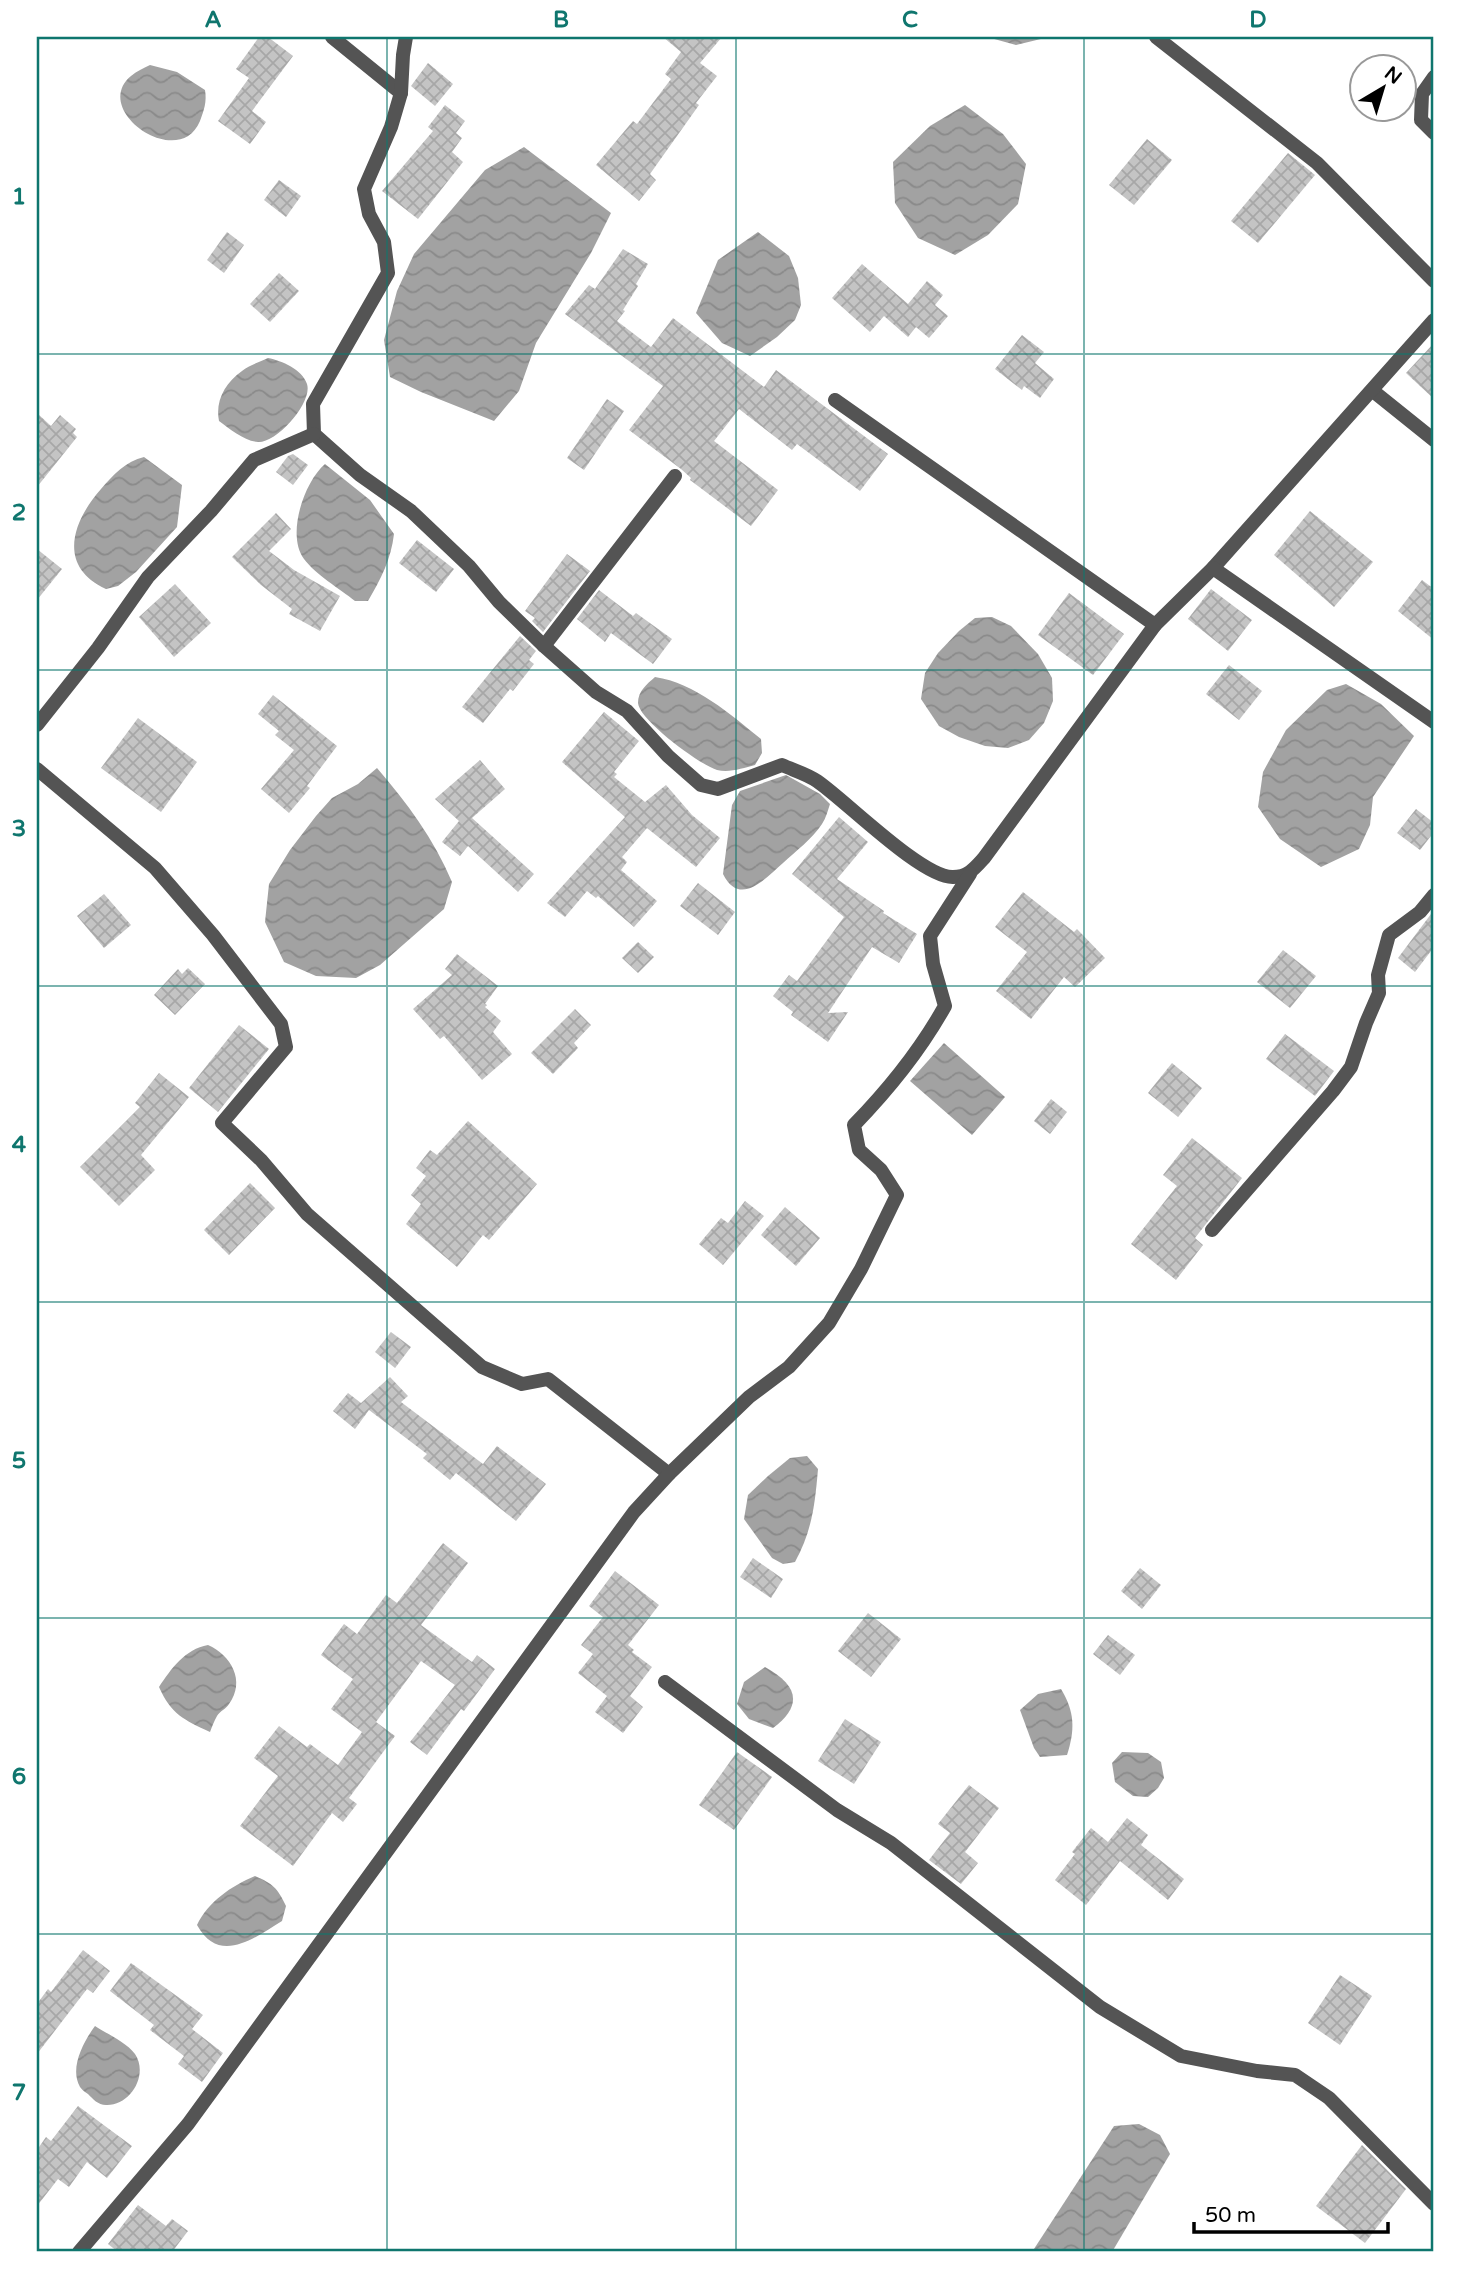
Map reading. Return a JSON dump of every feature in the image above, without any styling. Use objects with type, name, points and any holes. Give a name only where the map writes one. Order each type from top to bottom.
[{"type":"street","points":[[332,37],[401,93]]},
{"type":"street","points":[[406,37],[401,93],[391,127],[364,189],[369,214],[384,242],[388,273],[313,404],[314,434],[360,475],[411,512],[469,566],[499,602],[544,646],[596,692],[627,711],[668,757],[701,785],[718,789],[782,765],[816,780],[926,868],[951,878],[970,874]]},
{"type":"street","points":[[1156,37],[1317,163],[1434,281]]},
{"type":"street","points":[[1434,77],[1422,94],[1421,120],[1434,133]]},
{"type":"street","points":[[79,2252],[188,2124],[634,1511],[748,1397],[789,1367],[829,1323],[861,1269],[897,1195],[881,1170],[859,1150],[854,1125],[881,1097],[929,1034],[946,1006],[933,964],[930,936],[970,874],[1155,625],[1213,568],[1434,320]]},
{"type":"street","points":[[1373,391],[1434,440]]},
{"type":"street","points":[[835,400],[1155,625]]},
{"type":"street","points":[[37,725],[98,648],[148,577],[211,511],[254,460],[314,434]]},
{"type":"street","points":[[544,646],[675,475]]},
{"type":"street","points":[[1213,568],[1434,722]]},
{"type":"street","points":[[37,769],[155,868],[213,935],[281,1024],[286,1047],[222,1123],[261,1160],[307,1214],[482,1367],[522,1384],[548,1378],[669,1474]]},
{"type":"street","points":[[1212,1230],[1351,1067],[1380,993],[1378,975],[1389,935],[1420,912],[1434,895]]},
{"type":"street","points":[[664,1682],[837,1810],[891,1843],[1101,2007],[1181,2056],[1257,2071],[1295,2075],[1329,2098],[1434,2204]]},
{"type":"water","points":[[987,37],[1049,37],[1016,45]]},
{"type":"water","points":[[150,65],[177,72],[205,90],[200,121],[189,135],[175,140],[158,138],[129,119],[122,105],[121,90],[131,76]]},
{"type":"water","points":[[965,105],[1003,134],[1026,164],[1018,204],[988,235],[955,255],[918,238],[895,203],[893,162],[930,126]]},
{"type":"water","points":[[524,147],[611,213],[591,253],[536,343],[519,391],[494,421],[390,377],[384,340],[397,291],[414,254],[485,170]]},
{"type":"water","points":[[758,232],[789,256],[798,278],[801,305],[795,320],[750,356],[722,343],[696,313],[718,260]]},
{"type":"water","points":[[268,358],[301,374],[307,384],[307,392],[305,401],[292,420],[275,436],[258,442],[232,431],[219,421],[218,414],[226,387],[248,367]]},
{"type":"water","points":[[144,457],[182,485],[177,527],[136,572],[118,586],[106,589],[80,568],[74,543],[77,529],[91,502],[110,479],[126,465]]},
{"type":"water","points":[[325,464],[370,500],[394,534],[385,569],[368,601],[355,601],[328,581],[309,565],[299,549],[297,523],[300,509],[310,483]]},
{"type":"water","points":[[992,617],[1011,626],[1038,654],[1052,678],[1053,701],[1044,723],[1029,740],[1008,748],[985,746],[959,737],[939,726],[921,699],[925,673],[938,653],[975,618]]},
{"type":"water","points":[[655,677],[670,680],[698,693],[761,739],[762,753],[755,765],[732,771],[717,770],[685,751],[659,730],[641,711],[638,703],[641,691]]},
{"type":"water","points":[[1346,684],[1381,704],[1414,736],[1373,797],[1370,825],[1359,849],[1321,867],[1280,839],[1258,807],[1263,772],[1286,730],[1327,690]]},
{"type":"water","points":[[377,768],[419,822],[452,882],[444,909],[380,965],[356,978],[316,976],[284,962],[265,922],[269,884],[290,850],[332,798],[358,784]]},
{"type":"water","points":[[786,775],[820,794],[830,804],[826,817],[809,840],[769,876],[753,887],[737,889],[723,874],[732,805],[740,791]]},
{"type":"water","points":[[944,1043],[1005,1097],[972,1135],[910,1081]]},
{"type":"water","points":[[807,1456],[818,1469],[812,1517],[795,1562],[783,1564],[772,1558],[744,1519],[748,1495],[790,1458]]},
{"type":"water","points":[[208,1645],[229,1662],[236,1678],[234,1695],[217,1716],[210,1732],[179,1715],[168,1704],[159,1687],[186,1655]]},
{"type":"water","points":[[765,1667],[784,1680],[793,1695],[790,1711],[773,1728],[749,1719],[737,1704],[744,1682]]},
{"type":"water","points":[[1061,1689],[1072,1721],[1067,1755],[1040,1757],[1020,1710],[1038,1694]]},
{"type":"water","points":[[1122,1752],[1148,1753],[1161,1762],[1164,1778],[1148,1797],[1133,1796],[1115,1782],[1112,1763]]},
{"type":"water","points":[[255,1876],[270,1884],[280,1894],[286,1906],[282,1921],[237,1945],[215,1944],[197,1925],[207,1909],[221,1896]]},
{"type":"water","points":[[95,2026],[127,2046],[139,2062],[140,2071],[135,2088],[115,2104],[98,2103],[80,2087],[77,2080],[79,2055]]},
{"type":"water","points":[[1139,2124],[1160,2135],[1170,2154],[1112,2252],[1032,2252],[1114,2126]]},
{"type":"building","points":[[259,37],[268,37],[293,56],[252,111],[266,122],[250,144],[218,121],[249,78],[236,69]]},
{"type":"building","points":[[663,37],[722,37],[700,63],[717,76],[650,174],[656,180],[639,201],[596,165],[633,121],[637,124],[671,79],[665,74],[681,52]]},
{"type":"building","points":[[428,63],[453,84],[435,106],[411,86]]},
{"type":"building","points":[[445,105],[465,121],[456,133],[462,138],[452,152],[463,162],[418,219],[382,191],[433,131],[428,127]]},
{"type":"building","points":[[1147,139],[1172,160],[1134,205],[1109,185]]},
{"type":"building","points":[[1288,153],[1315,175],[1258,243],[1231,221]]},
{"type":"building","points":[[279,180],[301,196],[286,217],[264,200]]},
{"type":"building","points":[[227,232],[244,245],[224,273],[207,260]]},
{"type":"building","points":[[623,249],[648,264],[623,310],[625,311],[617,321],[651,347],[673,318],[764,387],[776,370],[888,454],[860,491],[797,444],[792,450],[739,409],[714,441],[778,490],[751,526],[629,430],[663,386],[565,314],[589,285],[595,289]]},
{"type":"building","points":[[862,264],[908,304],[927,281],[943,295],[935,305],[948,316],[929,338],[916,327],[908,337],[884,316],[870,332],[832,298]]},
{"type":"building","points":[[279,273],[299,291],[270,322],[250,304]]},
{"type":"building","points":[[1022,335],[1044,352],[1035,363],[1054,379],[1040,398],[1024,386],[1022,390],[995,369]]},
{"type":"building","points":[[1434,343],[1434,399],[1406,373]]},
{"type":"building","points":[[607,399],[624,411],[584,470],[567,458]]},
{"type":"building","points":[[37,413],[51,426],[60,415],[76,429],[73,433],[77,437],[37,487]]},
{"type":"building","points":[[293,454],[308,465],[293,485],[276,472],[288,456]]},
{"type":"building","points":[[1310,511],[1373,562],[1334,607],[1274,555]]},
{"type":"building","points":[[276,513],[291,529],[269,551],[294,570],[340,596],[320,631],[289,614],[292,609],[261,585],[232,557]]},
{"type":"building","points":[[417,540],[454,569],[436,592],[399,563]]},
{"type":"building","points":[[37,549],[62,569],[37,600]]},
{"type":"building","points":[[567,554],[590,571],[543,632],[532,621],[535,618],[525,611]]},
{"type":"building","points":[[1422,580],[1434,589],[1434,640],[1398,611]]},
{"type":"building","points":[[175,584],[211,623],[174,657],[139,617]]},
{"type":"building","points":[[1211,589],[1252,620],[1228,651],[1188,619]]},
{"type":"building","points":[[599,590],[633,616],[636,613],[672,639],[653,664],[611,633],[605,642],[577,619]]},
{"type":"building","points":[[1069,593],[1124,634],[1093,675],[1038,635]]},
{"type":"building","points":[[520,636],[536,651],[529,660],[534,664],[483,723],[462,707]]},
{"type":"building","points":[[1229,665],[1262,691],[1239,720],[1206,694]]},
{"type":"building","points":[[273,695],[337,746],[307,786],[310,788],[289,813],[261,789],[294,750],[275,735],[279,731],[258,714]]},
{"type":"building","points":[[604,712],[639,741],[614,772],[617,774],[614,777],[645,802],[666,785],[692,815],[720,838],[696,867],[647,828],[622,857],[627,862],[621,870],[657,901],[634,927],[598,896],[596,898],[587,891],[565,917],[547,903],[625,817],[562,762]]},
{"type":"building","points":[[138,718],[197,762],[161,812],[101,768]]},
{"type":"building","points":[[480,760],[505,789],[472,818],[534,874],[518,892],[468,846],[460,856],[442,842],[459,821],[435,799]]},
{"type":"building","points":[[1416,809],[1434,823],[1434,832],[1420,850],[1397,833]]},
{"type":"building","points":[[839,817],[868,842],[837,879],[917,934],[899,963],[872,947],[828,1013],[848,1012],[828,1042],[791,1015],[793,1012],[773,996],[789,975],[797,981],[844,917],[792,874]]},
{"type":"building","points":[[698,883],[735,912],[718,935],[680,906]]},
{"type":"building","points":[[1023,892],[1074,932],[1077,929],[1105,958],[1075,987],[1064,977],[1031,1019],[996,991],[1027,952],[995,927]]},
{"type":"building","points":[[104,894],[131,925],[104,948],[77,916]]},
{"type":"building","points":[[1434,910],[1434,947],[1415,972],[1398,958]]},
{"type":"building","points":[[638,942],[654,957],[638,973],[622,958]]},
{"type":"building","points":[[1283,950],[1316,976],[1290,1008],[1257,982]]},
{"type":"building","points":[[457,954],[498,986],[485,1007],[501,1021],[493,1032],[512,1054],[482,1080],[444,1036],[440,1039],[413,1009],[452,975],[445,969]]},
{"type":"building","points":[[188,968],[205,984],[175,1015],[154,995],[178,969],[182,974]]},
{"type":"building","points":[[575,1009],[591,1025],[574,1043],[578,1048],[553,1074],[531,1053]]},
{"type":"building","points":[[239,1025],[269,1049],[218,1112],[189,1088]]},
{"type":"building","points":[[1285,1034],[1334,1071],[1315,1096],[1266,1059]]},
{"type":"building","points":[[1172,1063],[1202,1088],[1178,1117],[1148,1093]]},
{"type":"building","points":[[159,1073],[189,1097],[141,1155],[155,1170],[119,1206],[80,1167],[140,1107],[135,1103]]},
{"type":"building","points":[[1051,1099],[1067,1112],[1050,1134],[1034,1121]]},
{"type":"building","points":[[468,1121],[537,1184],[489,1240],[483,1235],[457,1267],[406,1224],[421,1204],[411,1195],[426,1176],[416,1168],[430,1150],[437,1155]]},
{"type":"building","points":[[1192,1138],[1242,1178],[1195,1238],[1203,1245],[1176,1280],[1131,1244],[1177,1186],[1163,1175]]},
{"type":"building","points":[[250,1183],[275,1208],[229,1255],[204,1230]]},
{"type":"building","points":[[745,1201],[764,1216],[723,1265],[699,1244],[721,1218],[728,1223]]},
{"type":"building","points":[[785,1207],[820,1238],[796,1266],[761,1235]]},
{"type":"building","points":[[391,1332],[411,1347],[395,1368],[375,1352]]},
{"type":"building","points":[[390,1377],[408,1396],[401,1402],[483,1464],[497,1446],[546,1484],[516,1521],[456,1473],[450,1480],[423,1458],[427,1454],[369,1410],[355,1429],[333,1411],[348,1393],[361,1403]]},
{"type":"building","points":[[443,1543],[468,1563],[421,1625],[472,1662],[477,1655],[495,1669],[427,1755],[410,1742],[455,1685],[421,1661],[376,1722],[395,1736],[349,1798],[357,1804],[343,1822],[332,1813],[293,1866],[240,1826],[278,1776],[254,1758],[279,1726],[338,1765],[362,1732],[331,1709],[353,1679],[321,1655],[344,1624],[357,1634],[386,1595],[397,1603]]},
{"type":"building","points":[[753,1558],[783,1579],[771,1598],[740,1577]]},
{"type":"building","points":[[1140,1568],[1161,1585],[1142,1609],[1121,1591]]},
{"type":"building","points":[[615,1571],[659,1605],[628,1645],[634,1650],[632,1652],[652,1667],[630,1696],[643,1707],[623,1733],[595,1712],[607,1696],[578,1673],[593,1654],[581,1645],[603,1617],[589,1606]]},
{"type":"building","points":[[868,1613],[901,1639],[871,1677],[838,1651]]},
{"type":"building","points":[[1108,1635],[1135,1655],[1120,1675],[1093,1654]]},
{"type":"building","points":[[845,1719],[881,1742],[854,1784],[818,1761]]},
{"type":"building","points":[[737,1752],[772,1777],[734,1830],[699,1805]]},
{"type":"building","points":[[969,1785],[999,1808],[965,1852],[978,1863],[961,1884],[929,1860],[950,1833],[938,1824]]},
{"type":"building","points":[[1127,1818],[1148,1835],[1141,1845],[1184,1879],[1168,1900],[1120,1861],[1086,1905],[1055,1880],[1091,1828],[1108,1842]]},
{"type":"building","points":[[83,1950],[110,1971],[93,1993],[87,1989],[37,2054],[37,2004],[48,1989],[51,1992]]},
{"type":"building","points":[[131,1963],[203,2015],[192,2029],[223,2053],[202,2082],[178,2064],[184,2056],[150,2030],[154,2025],[110,1991]]},
{"type":"building","points":[[1340,1975],[1372,1996],[1340,2045],[1308,2023]]},
{"type":"building","points":[[78,2106],[132,2146],[107,2178],[87,2162],[69,2187],[58,2179],[37,2206],[37,2150],[46,2137],[51,2141]]},
{"type":"building","points":[[1362,2145],[1406,2189],[1365,2243],[1316,2206]]},
{"type":"building","points":[[138,2205],[166,2226],[172,2219],[188,2231],[172,2252],[118,2252],[108,2244]]}]
